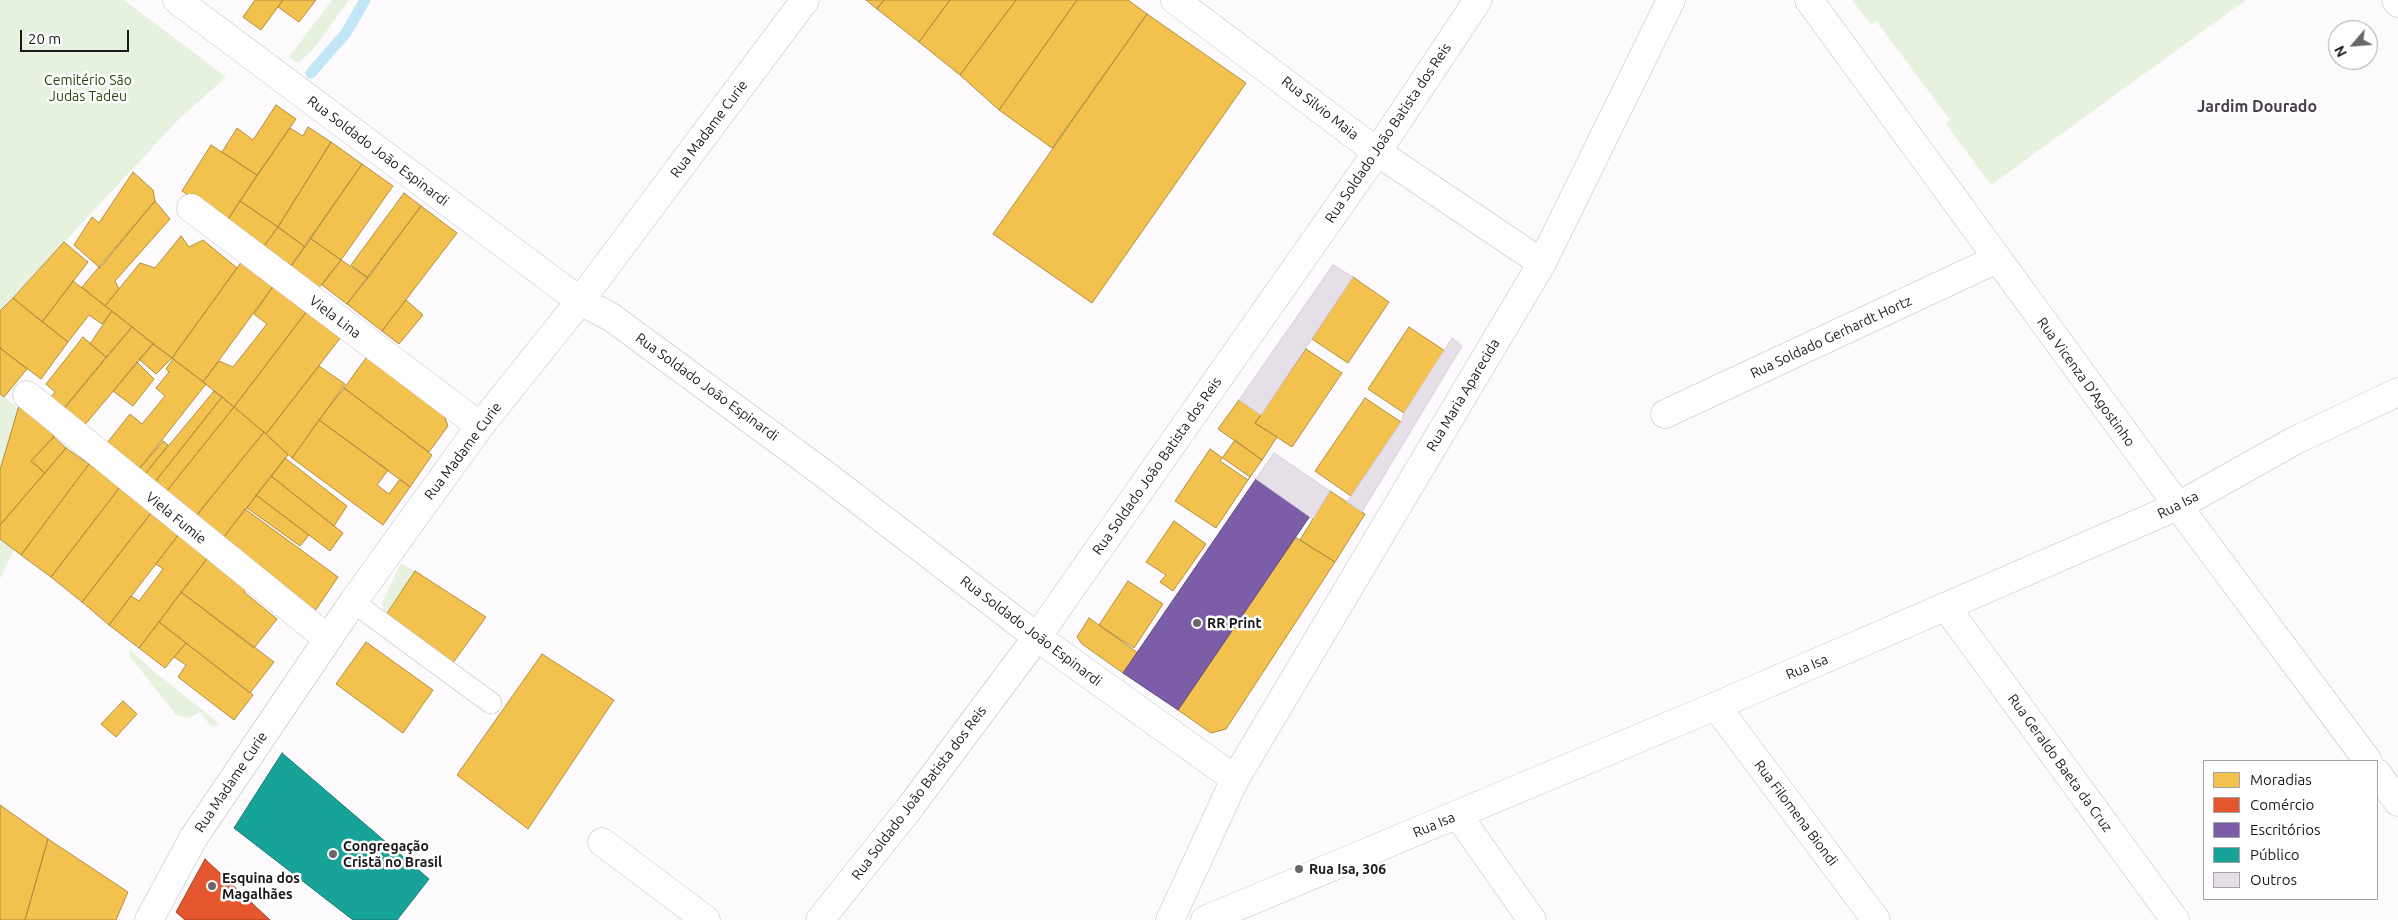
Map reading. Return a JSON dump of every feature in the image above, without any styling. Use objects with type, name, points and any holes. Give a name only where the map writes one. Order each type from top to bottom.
[{"type":"street","name":"Rua Soldado João Espinardi","points":[[177,0],[580,301],[612,317],[815,467],[1036,637],[1235,778]]},
{"type":"street","name":"Rua Madame Curie","points":[[149,920],[194,837],[353,602],[480,426],[580,301],[805,0]]},
{"type":"street","name":"Rua Silvio Maia","points":[[1175,0],[1377,152],[1542,263]]},
{"type":"street","name":"Rua Soldado João Batista dos Reis","points":[[820,920],[908,810],[1036,637],[1377,152],[1478,0]]},
{"type":"street","name":"Rua Maria Aparecida","points":[[1170,920],[1235,778],[1542,263],[1671,0]]},
{"type":"street","name":"Rua Vicenza D'Agostinho","points":[[1809,0],[2178,506],[2367,760]]},
{"type":"street","name":"Viela Lina","points":[[191,208],[480,426]]},
{"type":"street","name":"Rua Soldado Gerhardt Hortz","points":[[1665,414],[1997,259]]},
{"type":"street","name":"Rua Isa","points":[[1205,920],[1458,816],[2178,506],[2294,441],[2398,392]]},
{"type":"street","name":"Viela Fumie","points":[[27,395],[328,639]]},
{"type":"street","name":"Rua Geraldo Baeta da Cruz","points":[[1946,607],[2175,920]]},
{"type":"street","name":"Rua Filomena Biondi","points":[[1716,706],[1876,920]]},
{"type":"street","points":[[2378,775],[2398,802]]},
{"type":"street","points":[[1458,816],[1532,920]]},
{"type":"street","points":[[602,842],[706,920]]},
{"type":"lane","points":[[353,602],[491,703]]},
{"type":"green space","name":"Cemitério São Judas Tadeu","points":[[0,0],[124,0],[226,77],[181,117],[0,311]]},
{"type":"green space","points":[[332,0],[349,0],[313,50],[298,63],[289,57]]},
{"type":"green space","points":[[1852,0],[2246,0],[1991,185],[1945,123],[1950,120],[1876,21],[1871,25]]},
{"type":"green space","points":[[0,394],[19,408],[0,470]]},
{"type":"green space","points":[[0,539],[14,549],[0,579]]},
{"type":"green space","points":[[401,563],[415,571],[386,616],[382,603]]},
{"type":"green space","points":[[129,649],[220,724],[212,727],[199,712],[191,718],[176,715],[131,658]]},
{"type":"building: Moradias","points":[[255,0],[283,0],[261,30],[243,17]]},
{"type":"building: Moradias","points":[[283,0],[316,0],[299,22],[278,7]]},
{"type":"building: Moradias","points":[[866,0],[884,0],[877,9]]},
{"type":"building: Moradias","points":[[884,0],[950,0],[919,42],[877,9]]},
{"type":"building: Moradias","points":[[950,0],[1016,0],[960,75],[919,42]]},
{"type":"building: Moradias","points":[[1016,0],[1077,0],[999,110],[960,75]]},
{"type":"building: Moradias","points":[[1077,0],[1128,0],[1147,14],[1052,148],[999,110]]},
{"type":"building: Moradias","points":[[1147,14],[1246,83],[1092,303],[993,234]]},
{"type":"building: Moradias","points":[[276,105],[296,119],[257,175],[222,152],[237,128],[253,140]]},
{"type":"building: Moradias","points":[[308,127],[331,142],[278,227],[240,201],[290,128],[303,136]]},
{"type":"building: Moradias","points":[[331,142],[362,164],[305,247],[278,227]]},
{"type":"building: Moradias","points":[[211,145],[257,175],[227,221],[182,191]]},
{"type":"building: Moradias","points":[[362,164],[393,186],[341,260],[310,238]]},
{"type":"building: Moradias","points":[[133,172],[153,190],[155,201],[100,268],[74,245],[92,217],[99,223]]},
{"type":"building: Moradias","points":[[404,193],[421,206],[368,278],[351,265]]},
{"type":"building: Moradias","points":[[155,201],[170,219],[115,281],[119,289],[105,306],[82,287]]},
{"type":"building: Moradias","points":[[240,201],[278,227],[264,246],[227,221]]},
{"type":"building: Moradias","points":[[421,206],[457,233],[382,331],[347,304]]},
{"type":"building: Moradias","points":[[278,227],[305,247],[291,266],[264,246]]},
{"type":"building: Moradias","points":[[181,236],[189,247],[203,240],[237,268],[172,358],[105,306],[140,263],[155,268]]},
{"type":"building: Moradias","points":[[310,238],[341,260],[317,290],[291,266]]},
{"type":"building: Moradias","points":[[64,242],[88,262],[42,322],[13,298]]},
{"type":"building: Moradias","points":[[341,260],[368,278],[347,304],[322,285]]},
{"type":"building: Moradias","points":[[242,261],[274,285],[203,382],[172,358]]},
{"type":"building: Moradias","points":[[1353,277],[1389,302],[1348,363],[1312,339]]},
{"type":"building: Moradias","points":[[73,281],[112,311],[102,324],[89,315],[68,342],[42,322]]},
{"type":"building: Moradias","points":[[274,285],[307,311],[234,407],[203,382],[219,361],[233,367],[267,324],[254,314]]},
{"type":"building: Moradias","points":[[13,298],[68,342],[41,379],[0,348],[0,311]]},
{"type":"building: Moradias","points":[[406,300],[423,315],[399,344],[382,331]]},
{"type":"building: Moradias","points":[[112,311],[132,327],[106,357],[90,344]]},
{"type":"building: Moradias","points":[[307,311],[341,337],[266,434],[234,407]]},
{"type":"building: Moradias","points":[[132,327],[153,344],[83,427],[63,410]]},
{"type":"building: Moradias","points":[[1409,327],[1445,351],[1404,413],[1368,389]]},
{"type":"building: Moradias","points":[[83,337],[106,357],[60,413],[47,402],[55,392],[46,384]]},
{"type":"building: Moradias","points":[[153,344],[172,358],[156,374],[139,359]]},
{"type":"building: Moradias","points":[[0,348],[27,369],[4,397],[0,394]]},
{"type":"building: Moradias","points":[[1306,349],[1342,373],[1292,447],[1255,423]]},
{"type":"building: Moradias","points":[[369,354],[442,410],[448,426],[429,452],[344,388]]},
{"type":"building: Moradias","points":[[173,359],[206,384],[135,474],[103,448],[130,414],[142,424],[165,396],[156,388],[169,372],[166,369]]},
{"type":"building: Moradias","points":[[137,362],[154,379],[133,406],[113,391]]},
{"type":"building: Moradias","points":[[319,366],[345,384],[292,458],[266,434]]},
{"type":"building: Moradias","points":[[344,388],[432,455],[410,487],[319,420]]},
{"type":"building: Moradias","points":[[214,391],[222,397],[151,487],[141,479]]},
{"type":"building: Moradias","points":[[222,397],[234,407],[162,497],[151,487]]},
{"type":"building: Moradias","points":[[1365,398],[1401,422],[1351,496],[1315,471]]},
{"type":"building: Moradias","points":[[1239,400],[1261,415],[1255,423],[1277,437],[1262,460],[1218,429]]},
{"type":"building: Moradias","points":[[20,402],[57,433],[31,461],[45,473],[0,525],[0,470]]},
{"type":"building: Moradias","points":[[234,407],[264,432],[192,521],[162,497]]},
{"type":"building: Moradias","points":[[319,420],[388,470],[377,485],[389,494],[400,479],[410,487],[383,525],[292,458]]},
{"type":"building: Moradias","points":[[264,432],[288,455],[220,542],[192,521]]},
{"type":"building: Moradias","points":[[54,437],[66,448],[45,473],[31,461]]},
{"type":"building: Moradias","points":[[1235,440],[1262,460],[1248,480],[1220,461]]},
{"type":"building: Moradias","points":[[163,441],[168,445],[141,479],[135,474]]},
{"type":"building: Moradias","points":[[66,448],[89,464],[21,555],[0,539],[0,525]]},
{"type":"building: Moradias","points":[[1210,449],[1250,477],[1216,528],[1175,501]]},
{"type":"building: Moradias","points":[[285,458],[347,506],[334,526],[271,476]]},
{"type":"building: Moradias","points":[[89,464],[120,487],[51,577],[21,555]]},
{"type":"building: Moradias","points":[[271,476],[343,533],[330,551],[256,495]]},
{"type":"building: Moradias","points":[[120,487],[151,513],[82,602],[51,577]]},
{"type":"building: Moradias","points":[[1330,491],[1365,514],[1335,562],[1300,540]]},
{"type":"building: Moradias","points":[[256,495],[309,535],[300,546],[247,508]]},
{"type":"building: Moradias","points":[[245,509],[338,577],[315,611],[220,542]]},
{"type":"building: Moradias","points":[[151,513],[179,534],[109,625],[82,602]]},
{"type":"building: Moradias","points":[[1174,521],[1206,544],[1173,591],[1160,582],[1166,575],[1146,562]]},
{"type":"building: Moradias","points":[[179,534],[209,556],[139,648],[109,625],[131,596],[139,601],[163,569],[156,564]]},
{"type":"building: Moradias","points":[[1295,537],[1335,562],[1226,729],[1211,733],[1178,710]]},
{"type":"building: Moradias","points":[[209,556],[248,586],[244,592],[277,619],[254,648],[181,592]]},
{"type":"building: Moradias","points":[[415,571],[486,617],[450,667],[384,618]]},
{"type":"building: Moradias","points":[[1128,581],[1163,604],[1134,648],[1099,625]]},
{"type":"building: Moradias","points":[[181,592],[274,662],[250,693],[159,622]]},
{"type":"building: Moradias","points":[[1089,618],[1138,653],[1123,673],[1082,644],[1077,637]]},
{"type":"building: Moradias","points":[[159,622],[186,643],[165,668],[139,648]]},
{"type":"building: Moradias","points":[[366,642],[433,690],[403,733],[336,684]]},
{"type":"building: Moradias","points":[[186,643],[253,695],[234,720],[178,677],[186,665],[174,657]]},
{"type":"building: Moradias","points":[[542,654],[614,700],[528,829],[457,775]]},
{"type":"building: Moradias","points":[[123,701],[137,714],[116,737],[101,724]]},
{"type":"building: Moradias","points":[[0,805],[48,839],[25,920],[0,920]]},
{"type":"building: Moradias","points":[[48,839],[128,892],[116,920],[25,920]]},
{"type":"building: Comércio","name":"Esquina dos Magalhães","points":[[205,859],[270,920],[185,920],[176,912]]},
{"type":"building: Escritórios","name":"RR Print","points":[[1256,479],[1310,516],[1178,710],[1123,673]]},
{"type":"building: Público","name":"Congregação Cristã no Brasil","points":[[282,753],[429,879],[397,920],[353,920],[234,828]]},
{"type":"building: Outros","points":[[1333,265],[1353,277],[1261,415],[1239,400]]},
{"type":"building: Outros","points":[[1452,338],[1462,346],[1362,512],[1347,502],[1401,422],[1404,413]]},
{"type":"building: Outros","points":[[1274,453],[1330,491],[1313,519],[1256,479]]},
{"type":"waterway","points":[[311,73],[346,33],[365,0]]},
{"type":"place","name":"RR Print","points":[[1197,623]]},
{"type":"place","name":"Congregação Cristã no Brasil","points":[[333,854]]},
{"type":"place","name":"Rua Isa, 306","points":[[1299,869]]},
{"type":"place","name":"Esquina dos Magalhães","points":[[212,886]]},
{"type":"district","name":"Jardim Dourado","points":[[2257,107]]}]
